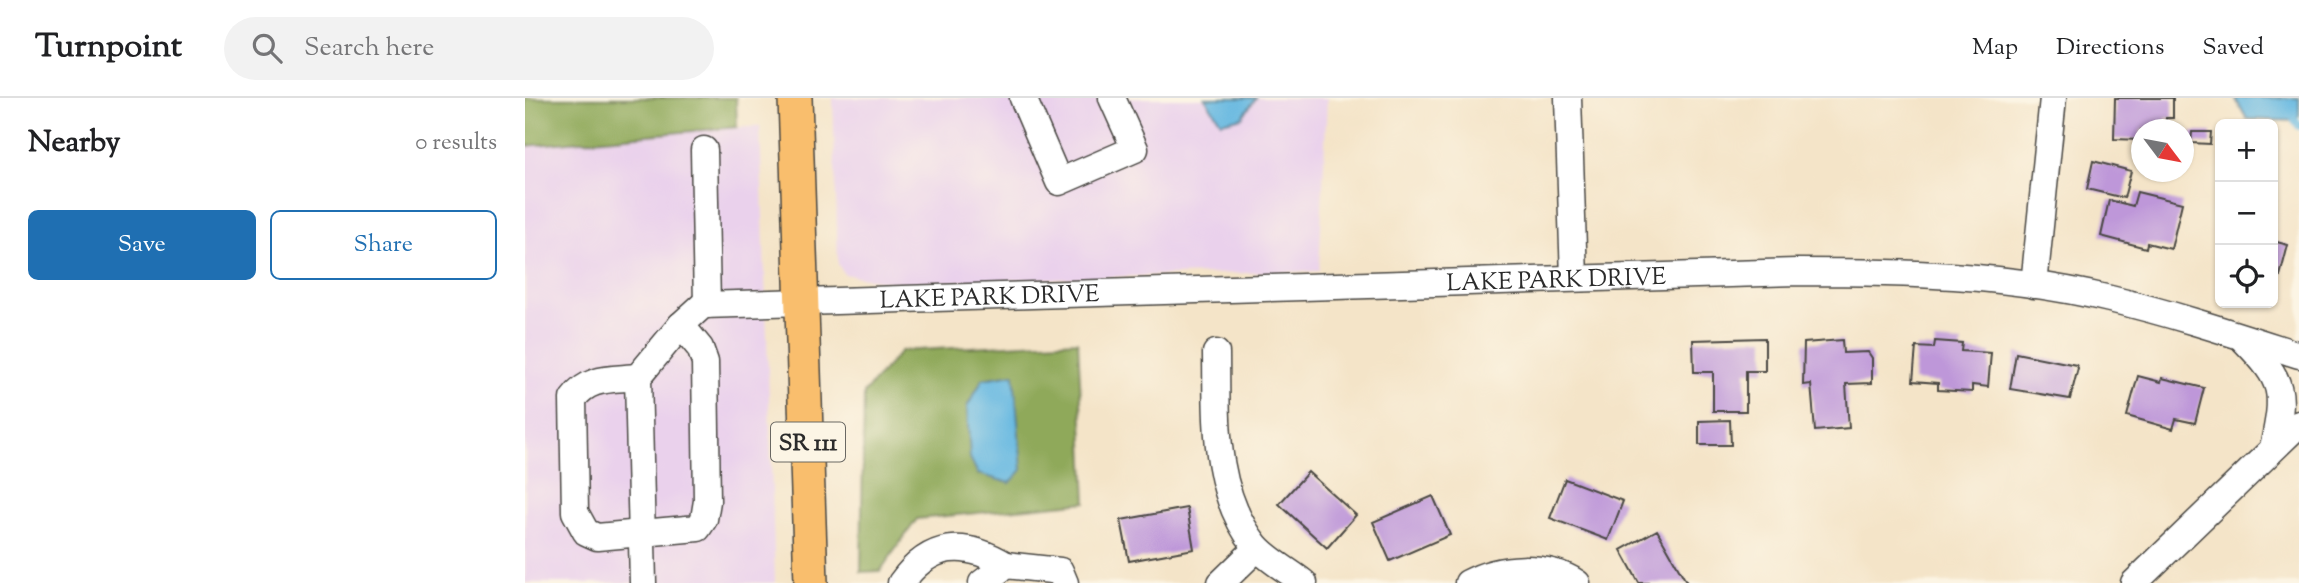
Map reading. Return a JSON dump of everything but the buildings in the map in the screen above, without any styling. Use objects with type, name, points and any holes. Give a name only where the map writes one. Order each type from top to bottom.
[{"type":"main road","name":"SR 111","points":[[795,98],[804,300],[811,583]]},
{"type":"street","points":[[1023,98],[1059,183],[1135,149],[1112,98]]},
{"type":"street","points":[[1568,98],[1574,278]]},
{"type":"street","points":[[2034,285],[2053,98]]},
{"type":"street","points":[[643,583],[638,377],[681,325],[702,305],[707,305],[703,149]]},
{"type":"street","name":"LAKE PARK DRIVE","points":[[707,305],[1574,278],[1797,272],[1919,272],[2034,285],[2109,299],[2299,355]]},
{"type":"street","points":[[638,377],[593,382],[582,386],[573,399],[575,512],[586,532],[597,537],[698,528],[704,519],[707,501],[705,362],[700,348],[681,325]]},
{"type":"street","points":[[2240,336],[2271,367],[2279,387],[2281,411],[2273,448]]},
{"type":"street","points":[[1216,353],[1217,450],[1237,513],[1257,548],[1304,583]]},
{"type":"street","points":[[2134,583],[2299,424]]},
{"type":"street","points":[[901,583],[913,567],[944,549],[964,547],[985,552],[1006,565],[1060,571],[1065,583]]},
{"type":"street","points":[[1221,583],[1257,548]]},
{"type":"street","points":[[982,583],[1006,565]]},
{"type":"street","points":[[1468,583],[1517,570],[1553,571],[1577,583]]},
{"type":"shaded area","points":[[833,98],[1327,98],[1319,271],[893,283],[844,274],[838,264]]},
{"type":"shaded area","points":[[760,126],[775,583],[525,583],[525,146]]},
{"type":"green space","points":[[525,98],[736,98],[737,127],[525,146]]},
{"type":"green space","points":[[1078,341],[1086,502],[917,519],[880,571],[861,572],[864,393],[901,351]],"holes":[[[1014,374],[978,474],[971,458],[967,407],[983,379]]]},
{"type":"water","points":[[1205,98],[1256,98],[1242,117],[1221,122]]},
{"type":"water","points":[[2235,98],[2299,98],[2299,116],[2295,121],[2247,119]]},
{"type":"water","points":[[1014,374],[1022,470],[1010,483],[978,474],[970,458],[967,407],[983,379]]},
{"type":"waterway","points":[[2295,121],[2299,126]]}]
